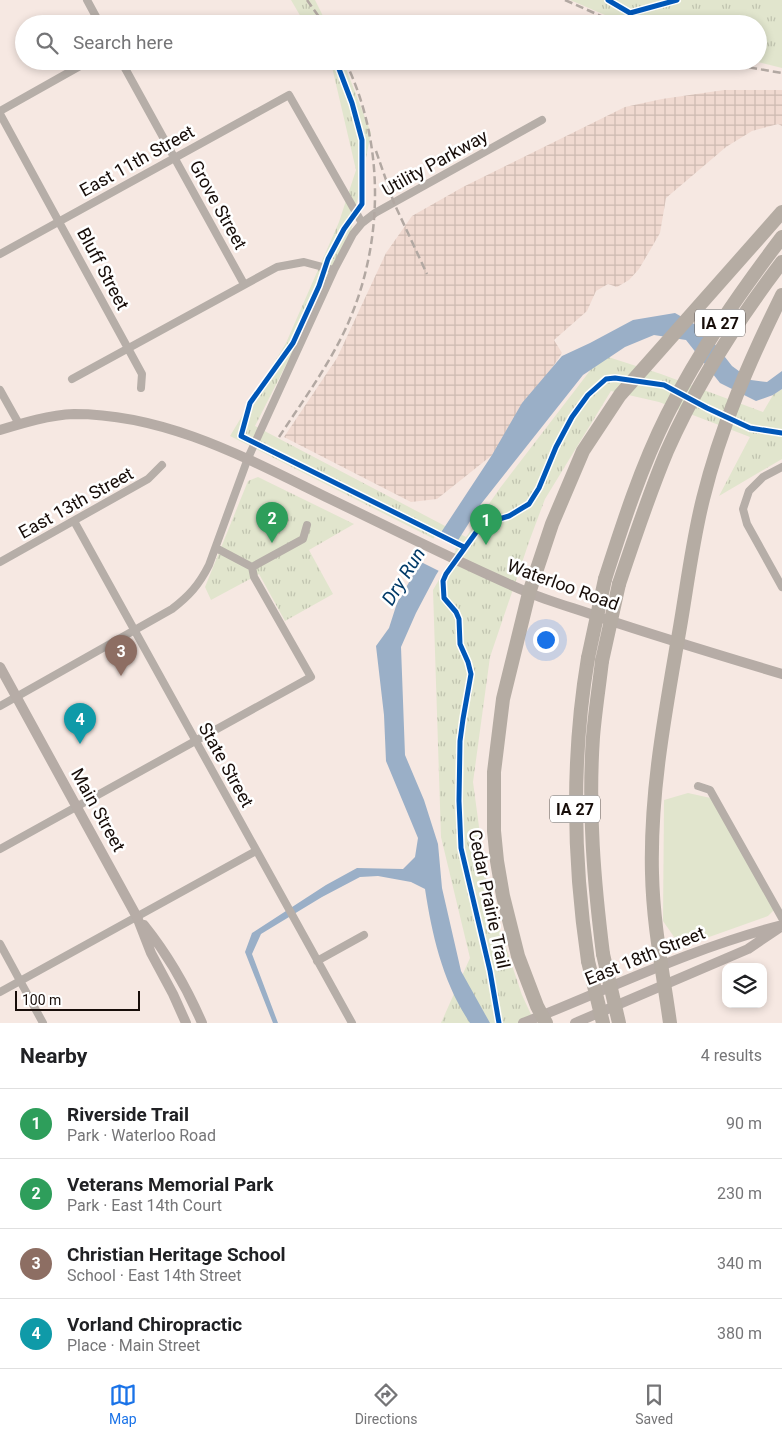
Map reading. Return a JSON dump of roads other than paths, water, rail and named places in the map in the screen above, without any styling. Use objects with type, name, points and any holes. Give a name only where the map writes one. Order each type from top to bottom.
[{"type":"highway","points":[[544,1019],[518,956],[503,896],[497,861],[493,802],[494,772],[503,699],[529,593],[556,516],[583,451],[620,395],[782,212]]},
{"type":"highway","name":"IA 27","points":[[603,1023],[588,961],[578,886],[575,818],[578,736],[582,693],[605,578],[626,515],[667,415],[715,329],[782,237]]},
{"type":"highway","name":"IA 27","points":[[619,1023],[603,954],[594,883],[591,812],[593,737],[602,662],[620,584],[654,484],[681,423],[727,339],[782,262]]},
{"type":"highway","points":[[670,1023],[655,929],[653,902],[652,839],[661,740],[693,544],[703,499],[720,437],[738,388],[782,295]]},
{"type":"main road","name":"Waterloo Road","points":[[0,430],[19,424],[73,414],[132,420],[167,427],[248,458],[418,542],[529,593],[677,643],[782,674]]},
{"type":"main road","name":"Main Street","points":[[0,667],[138,917],[162,948],[202,1023]]},
{"type":"main road","name":"Main Street","points":[[138,917],[151,953],[186,1023]]},
{"type":"main road","name":"East 18th Street","points":[[523,1023],[544,1019],[661,965],[744,935],[782,926]]},
{"type":"main road","name":"East 18th Street","points":[[575,1023],[748,949],[782,926]]},
{"type":"street","points":[[87,0],[95,15]]},
{"type":"street","points":[[0,113],[74,70]]},
{"type":"street","name":"Grove Street","points":[[126,70],[244,284]]},
{"type":"street","name":"East 11th Street","points":[[0,254],[289,95],[362,223]]},
{"type":"street","name":"Bluff Street","points":[[0,113],[142,374],[141,388]]},
{"type":"street","name":"Utility Parkway","points":[[0,706],[172,609],[188,596],[201,581],[216,548],[248,458],[334,270],[353,234],[362,223],[375,213],[542,120]]},
{"type":"street","points":[[72,380],[277,267],[304,262],[334,270]]},
{"type":"street","points":[[0,390],[19,424]]},
{"type":"street","name":"East 13th Street","points":[[0,562],[148,480],[162,465]]},
{"type":"street","points":[[782,466],[763,476],[749,491],[743,509],[747,524],[782,587]]},
{"type":"street","name":"State Street","points":[[74,521],[352,1023]]},
{"type":"street","points":[[252,567],[303,540],[307,525]]},
{"type":"street","points":[[216,548],[252,567]]},
{"type":"street","points":[[0,849],[311,677],[254,577],[252,567]]},
{"type":"street","points":[[698,786],[710,790],[782,918]]},
{"type":"street","points":[[0,992],[256,851]]},
{"type":"street","points":[[318,961],[364,935]]},
{"type":"street","points":[[0,944],[43,1023]]},
{"type":"water","points":[[675,313],[703,329],[732,366],[751,380],[767,382],[782,371],[782,389],[773,395],[756,401],[720,383],[686,340],[654,335],[625,347],[583,375],[481,504],[436,575],[401,647],[405,755],[424,800],[438,844],[442,888],[461,971],[490,1023],[470,1023],[453,992],[435,941],[425,889],[411,882],[378,876],[360,877],[322,897],[261,934],[252,954],[278,1023],[273,1023],[245,952],[252,933],[326,885],[357,868],[403,869],[415,857],[418,838],[386,761],[384,715],[376,646],[389,628],[397,603],[415,572],[492,455],[522,403],[562,356],[633,320]]},
{"type":"railway","points":[[307,0],[318,15]]},
{"type":"railway","points":[[565,0],[599,15]]},
{"type":"railway","points":[[279,437],[314,385],[338,344],[358,298],[367,265],[373,230],[375,196],[373,161],[368,126],[349,70]]},
{"type":"railway","points":[[764,70],[782,73]]},
{"type":"railway","points":[[376,151],[394,203],[427,274]]},
{"type":"place","name":"Veterans Memorial Park","points":[[272,543]]},
{"type":"place","name":"Riverside Trail","points":[[486,545]]},
{"type":"place","name":"Christian Heritage School","points":[[121,676]]},
{"type":"place","name":"Vorland Chiropractic","points":[[80,744]]},
{"type":"water label","name":"Dry Run","points":[[403,576]]}]
